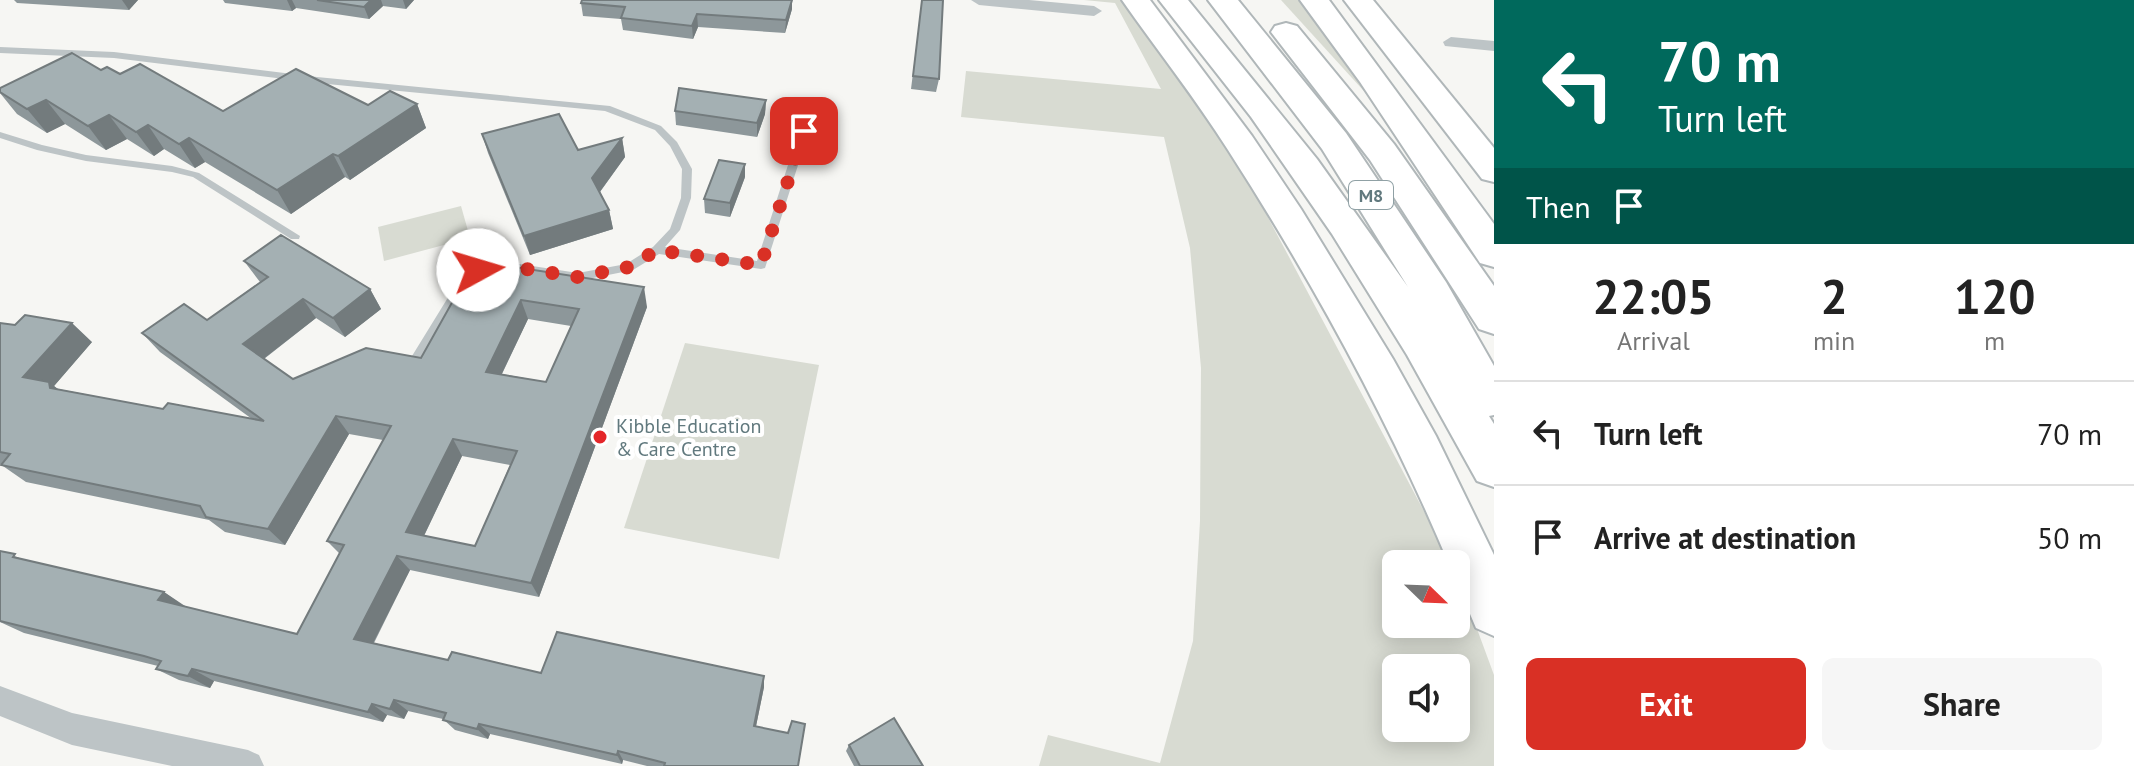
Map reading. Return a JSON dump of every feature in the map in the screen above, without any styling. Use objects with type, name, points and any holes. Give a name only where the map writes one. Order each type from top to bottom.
[{"type":"highway","points":[[1136,0],[1203,89],[1331,290],[1415,440],[1494,611]]},
{"type":"highway","name":"M8","points":[[1173,0],[1312,175],[1438,367],[1494,466]]},
{"type":"highway","name":"M8","points":[[1222,0],[1279,68],[1379,208],[1434,298],[1494,407]]},
{"type":"highway","name":"M8","points":[[1257,0],[1382,152],[1494,318]]},
{"type":"highway","points":[[1314,0],[1373,78],[1494,253]]},
{"type":"highway","points":[[1358,0],[1494,171]]},
{"type":"street","points":[[979,0],[1094,11]]},
{"type":"street","points":[[1451,42],[1494,46]]},
{"type":"street","points":[[0,701],[148,757],[248,766]]},
{"type":"lane","points":[[0,50],[114,55],[317,80],[607,108],[658,128],[674,144],[687,169],[686,198],[675,230],[657,250],[629,267],[578,277],[500,265],[478,270],[464,281],[416,359]]},
{"type":"lane","points":[[657,250],[761,265],[804,131]]},
{"type":"lane","points":[[0,135],[86,158],[196,175],[295,236]]},
{"type":"shaded area","points":[[1084,0],[1126,0],[1228,142],[1445,550],[1382,550],[1382,638],[1470,638],[1470,610],[1494,675],[1494,766],[1039,766],[1048,735],[1160,763],[1193,641],[1200,521],[1201,368],[1190,248],[1164,137],[961,117],[966,71],[1161,89],[1115,3]]},
{"type":"shaded area","points":[[1281,0],[1298,0],[1373,101]]},
{"type":"shaded area","points":[[461,206],[470,238],[384,261],[378,227]]},
{"type":"shaded area","points":[[685,343],[819,365],[779,559],[624,528]]},
{"type":"building","points":[[317,0],[371,0],[364,7]]},
{"type":"building","points":[[582,0],[792,0],[786,20],[697,14],[692,26],[621,18],[625,7],[581,3]]},
{"type":"building","points":[[922,0],[943,0],[939,79],[913,76]]},
{"type":"building","points":[[72,53],[101,70],[107,67],[120,74],[140,64],[223,111],[296,69],[368,105],[390,91],[417,104],[338,156],[333,154],[277,190],[189,138],[179,144],[148,125],[136,132],[109,115],[88,126],[46,100],[27,109],[0,92],[0,88]]},
{"type":"building","points":[[679,88],[766,100],[757,123],[675,111]]},
{"type":"building","points":[[559,114],[578,150],[622,138],[592,178],[609,210],[524,236],[482,134]]},
{"type":"building","points":[[719,160],[745,164],[730,203],[704,199]]},
{"type":"building","points":[[281,235],[370,289],[333,318],[303,299],[243,344],[293,379],[366,348],[421,358],[454,299],[464,295],[482,262],[644,287],[531,583],[397,556],[354,639],[448,660],[452,652],[541,673],[557,632],[764,676],[754,726],[788,733],[792,721],[805,724],[798,766],[664,766],[665,763],[618,751],[617,755],[479,724],[477,729],[443,720],[446,713],[394,700],[390,709],[372,704],[368,712],[192,669],[188,676],[156,669],[161,661],[144,656],[0,621],[0,551],[15,554],[13,557],[164,592],[158,600],[297,634],[344,545],[327,541],[391,426],[336,416],[268,529],[206,517],[200,506],[1,465],[10,454],[0,452],[0,323],[15,325],[25,315],[72,323],[23,377],[49,382],[50,388],[163,409],[168,403],[264,421],[142,333],[184,304],[207,320],[268,277],[244,261]],"holes":[[[521,300],[579,309],[546,382],[486,372]],[[453,439],[517,451],[475,546],[406,532]]]},
{"type":"building","points":[[894,718],[923,766],[860,766],[849,745]]},
{"type":"place","name":"Kibble Education & Care Centre","points":[[600,437]]},
{"type":"route","points":[[478,270],[500,265],[520,266],[578,277],[629,267],[657,250],[761,265],[804,131]]}]
